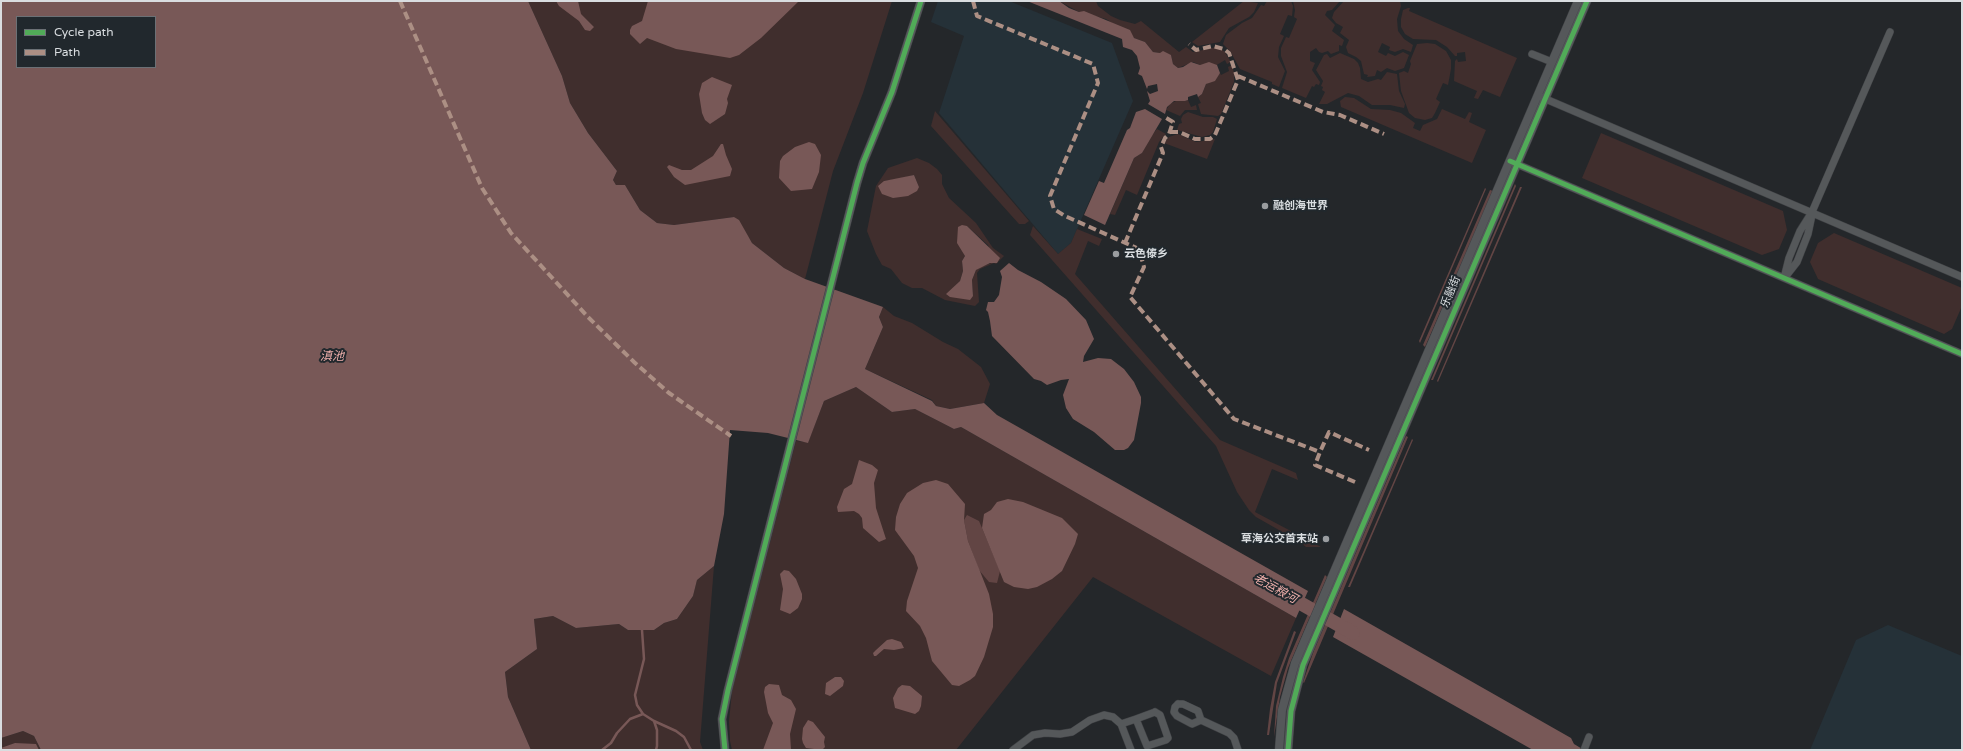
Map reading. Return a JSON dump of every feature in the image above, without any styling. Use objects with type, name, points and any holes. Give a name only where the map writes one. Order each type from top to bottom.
[{"type":"street","points":[[725,750],[722,719],[728,690],[855,190],[863,163],[892,92],[920,1]]},
{"type":"street","name":"乐融街","points":[[1541,97],[1552,62],[1578,1]]},
{"type":"street","name":"乐融街","points":[[1311,634],[1541,97],[1587,1]]},
{"type":"street","points":[[1784,278],[1797,262],[1808,234],[1812,212],[1890,32]]},
{"type":"street","points":[[1532,54],[1552,62]]},
{"type":"street","points":[[1541,97],[1962,277]]},
{"type":"street","points":[[1514,162],[1962,354]]},
{"type":"street","points":[[1279,750],[1282,710],[1285,694],[1295,663],[1311,634]]},
{"type":"street","points":[[1288,750],[1294,694],[1311,634]]},
{"type":"street","points":[[1121,724],[1155,712],[1158,713],[1168,736],[1166,740],[1159,747],[1146,744],[1136,719]]},
{"type":"street","points":[[1012,750],[1034,735],[1072,732],[1090,720],[1104,715],[1113,717],[1121,724],[1131,750]]},
{"type":"street","points":[[1201,720],[1229,733],[1234,738],[1238,750]]},
{"type":"street","points":[[1584,750],[1589,737]]},
{"type":"shaded area","points":[[528,1],[892,1],[863,93],[833,171],[805,279],[784,268],[752,243],[734,217],[674,225],[657,223],[640,210],[625,185],[616,185],[613,180],[617,171],[588,133],[570,103],[562,76]]},
{"type":"shaded area","points":[[938,1],[1009,1],[1112,43],[1133,101],[1071,243],[1058,254],[939,113],[964,36],[931,22]]},
{"type":"shaded area","points":[[1059,1],[1096,1],[1098,6],[1111,16],[1120,20],[1135,24],[1141,21],[1179,52],[1186,47],[1193,52],[1217,47],[1224,51],[1231,62],[1227,64],[1225,60],[1215,66],[1211,64],[1200,65],[1193,62],[1178,68],[1173,64],[1171,55],[1153,52],[1145,42],[1134,38],[1106,19],[1079,12]]},
{"type":"shaded area","points":[[1244,1],[1258,3],[1254,12],[1249,17],[1229,28],[1220,42],[1198,46],[1192,42]]},
{"type":"shaded area","points":[[1267,1],[1291,1],[1293,6],[1292,16],[1288,15],[1280,34],[1284,36],[1279,47],[1278,57],[1285,71],[1279,87],[1272,84],[1272,82],[1240,69],[1230,51],[1223,44],[1226,35],[1242,23],[1252,18],[1261,5],[1264,6]]},
{"type":"shaded area","points":[[1293,1],[1340,1],[1332,10],[1327,11],[1325,15],[1335,25],[1332,31],[1344,40],[1342,46],[1339,45],[1339,51],[1331,54],[1328,51],[1322,53],[1319,52],[1316,48],[1310,52],[1310,61],[1315,63],[1312,70],[1320,82],[1319,85],[1316,84],[1314,87],[1312,86],[1306,98],[1282,88],[1287,72],[1281,56],[1281,48],[1286,37],[1289,38],[1297,19],[1294,17],[1295,10]]},
{"type":"shaded area","points":[[1344,1],[1400,1],[1401,6],[1397,19],[1398,31],[1404,39],[1413,45],[1411,52],[1403,49],[1395,52],[1389,50],[1390,47],[1382,43],[1378,52],[1386,56],[1388,53],[1395,56],[1403,52],[1409,55],[1404,68],[1395,71],[1387,68],[1381,72],[1377,70],[1375,76],[1367,77],[1368,75],[1364,74],[1361,61],[1348,53],[1346,47],[1349,40],[1340,33],[1343,27],[1336,23],[1332,18],[1334,12]]},
{"type":"shaded area","points":[[1410,8],[1409,11],[1517,58],[1500,97],[1483,90],[1478,99],[1474,98],[1477,91],[1454,81],[1455,61],[1457,59],[1458,62],[1466,61],[1465,52],[1457,53],[1457,56],[1455,56],[1447,47],[1436,40],[1413,39],[1405,34],[1401,27],[1401,19],[1403,10]]},
{"type":"shaded area","points":[[1417,44],[1435,44],[1446,51],[1451,60],[1451,69],[1448,85],[1443,83],[1436,99],[1440,102],[1435,113],[1432,118],[1425,120],[1415,118],[1409,113],[1401,91],[1399,73],[1404,71],[1408,73],[1411,64],[1410,61]]},
{"type":"shaded area","points":[[1340,53],[1354,59],[1358,63],[1361,79],[1368,82],[1378,79],[1381,80],[1387,72],[1397,74],[1399,91],[1405,104],[1404,108],[1390,105],[1372,105],[1359,96],[1348,93],[1327,104],[1319,104],[1325,92],[1322,90],[1323,87],[1321,86],[1323,81],[1316,70],[1324,55],[1327,54],[1330,58]]},
{"type":"shaded area","points":[[1232,65],[1234,82],[1221,114],[1218,116],[1201,114],[1198,104],[1201,103],[1198,97],[1202,94],[1206,84],[1220,73],[1221,75],[1229,71],[1228,67]]},
{"type":"shaded area","points":[[1345,97],[1354,98],[1371,109],[1390,110],[1401,113],[1415,123],[1413,128],[1420,131],[1423,125],[1437,119],[1442,109],[1465,119],[1469,112],[1472,113],[1469,122],[1486,130],[1472,163],[1341,107],[1340,101]]},
{"type":"shaded area","points":[[1178,100],[1188,100],[1191,107],[1196,105],[1197,110],[1185,110],[1180,116],[1166,110],[1170,104]]},
{"type":"shaded area","points":[[935,111],[1029,221],[1025,224],[1019,224],[931,126]]},
{"type":"shaded area","points":[[1188,112],[1203,117],[1213,117],[1217,119],[1213,132],[1210,135],[1202,137],[1177,130],[1179,124],[1182,123],[1181,119],[1183,115]]},
{"type":"shaded area","points":[[1157,129],[1166,134],[1159,142],[1137,195],[1126,190],[1115,215],[1110,214],[1134,158],[1142,153],[1148,140]]},
{"type":"shaded area","points":[[1601,133],[1783,211],[1787,230],[1779,249],[1762,255],[1582,178]]},
{"type":"shaded area","points":[[1178,134],[1196,142],[1215,139],[1207,159],[1164,143],[1169,137]]},
{"type":"shaded area","points":[[917,158],[929,163],[937,169],[942,175],[942,184],[949,198],[976,223],[993,248],[1004,256],[996,264],[994,263],[980,269],[977,273],[979,302],[975,306],[945,300],[922,288],[912,288],[902,283],[891,269],[882,265],[867,231],[876,186],[888,168]],"holes":[[[914,175],[919,187],[884,181],[898,179]],[[967,226],[988,245],[994,262],[976,270],[972,280],[973,296],[953,288],[960,281],[963,271],[962,261],[965,256],[963,251]]]},
{"type":"shaded area","points":[[1515,184],[1516,186],[1433,380],[1431,380]]},
{"type":"shaded area","points":[[1520,187],[1522,187],[1438,382],[1437,381]]},
{"type":"shaded area","points":[[1485,188],[1486,189],[1420,343],[1419,341]]},
{"type":"shaded area","points":[[1490,190],[1493,191],[1425,347],[1423,345]]},
{"type":"shaded area","points":[[1033,226],[1058,254],[1071,243],[1077,229],[1102,239],[1099,246],[1088,241],[1075,274],[1220,440],[1296,473],[1298,480],[1272,469],[1255,512],[1321,547],[1306,547],[1300,542],[1256,517],[1249,510],[1237,492],[1216,446],[1030,235]]},
{"type":"shaded area","points":[[1834,233],[1962,288],[1962,306],[1952,329],[1944,334],[1818,279],[1810,262],[1818,243]]},
{"type":"shaded area","points":[[883,307],[894,316],[912,323],[943,342],[958,349],[981,367],[990,384],[984,403],[950,409],[936,406],[932,400],[865,369],[883,327],[879,317]]},
{"type":"shaded area","points":[[856,387],[892,412],[915,409],[954,429],[961,427],[1296,618],[1271,676],[1093,577],[956,750],[732,750],[729,721],[732,691],[796,441],[808,442],[824,401]]},
{"type":"shaded area","points":[[1406,436],[1408,437],[1304,683],[1303,682],[1314,650]]},
{"type":"shaded area","points":[[1412,439],[1413,440],[1350,587],[1348,587]]},
{"type":"shaded area","points":[[967,515],[979,521],[1000,571],[997,583],[989,582],[979,570],[968,541],[964,520]]},
{"type":"shaded area","points":[[714,566],[700,742],[703,750],[531,750],[508,697],[505,672],[537,649],[534,619],[553,616],[576,628],[619,624],[628,630],[654,630],[664,623],[677,619],[693,596],[697,580]]},
{"type":"shaded area","points":[[1325,575],[1327,577],[1288,668],[1280,697],[1274,737],[1276,706],[1283,677],[1289,658]]},
{"type":"shaded area","points":[[1888,625],[1962,656],[1962,750],[1810,750],[1856,640]]},
{"type":"shaded area","points":[[1294,631],[1296,632],[1277,683],[1269,735],[1267,735],[1275,682]]},
{"type":"shaded area","points":[[23,731],[34,736],[41,750],[1,750],[1,738]]},
{"type":"water","name":"滇池","points":[[1,1],[528,1],[562,76],[570,103],[588,133],[617,171],[613,180],[616,185],[625,185],[640,210],[657,223],[674,225],[734,217],[739,220],[752,243],[784,268],[805,279],[883,307],[879,317],[883,327],[865,369],[932,401],[936,406],[950,409],[984,403],[997,415],[1308,591],[1296,618],[961,427],[954,429],[915,409],[892,412],[856,387],[824,401],[808,443],[768,433],[730,430],[724,514],[714,566],[697,580],[693,596],[677,619],[664,623],[654,630],[628,630],[619,624],[576,628],[553,616],[534,619],[537,649],[505,672],[508,697],[531,750],[41,750],[34,736],[23,731],[1,738]]},
{"type":"water","points":[[556,1],[578,1],[581,14],[594,27],[590,31],[585,30],[579,21],[559,6]]},
{"type":"water","points":[[648,1],[799,1],[761,38],[739,55],[730,58],[676,49],[647,38],[640,44],[630,34],[630,30],[632,26],[642,21]]},
{"type":"water","points":[[1027,1],[1059,1],[1069,8],[1079,12],[1084,11],[1130,30],[1134,38],[1145,42],[1153,52],[1160,53],[1163,51],[1171,55],[1173,64],[1178,68],[1191,62],[1200,65],[1209,62],[1217,65],[1220,73],[1215,81],[1206,84],[1202,94],[1198,97],[1197,94],[1188,97],[1188,100],[1185,101],[1174,101],[1167,107],[1165,114],[1148,104],[1150,101],[1147,91],[1150,94],[1158,91],[1157,84],[1148,86],[1147,89],[1142,76],[1138,74],[1140,68],[1137,56],[1132,50],[1123,47],[1122,39]]},
{"type":"water","points":[[712,77],[732,85],[727,99],[728,103],[725,114],[710,124],[705,120],[702,113],[699,94],[702,83]]},
{"type":"water","points":[[1145,109],[1162,119],[1142,153],[1134,158],[1105,225],[1084,215],[1099,181],[1104,183],[1136,112]]},
{"type":"water","points":[[809,142],[815,144],[821,155],[819,172],[812,189],[791,191],[779,178],[780,161],[783,156],[795,147]]},
{"type":"water","points":[[721,144],[723,144],[732,169],[730,176],[685,185],[674,177],[667,167],[669,165],[682,170],[691,170],[713,156]]},
{"type":"water","points":[[914,175],[919,187],[917,191],[908,196],[893,198],[882,194],[878,186],[884,181]]},
{"type":"water","points":[[962,225],[967,226],[1000,258],[997,263],[990,263],[976,270],[972,280],[973,296],[970,300],[950,297],[946,294],[960,281],[963,271],[962,261],[965,256],[957,243],[958,227]]},
{"type":"water","points":[[1009,263],[1066,299],[1086,320],[1094,339],[1084,356],[1083,362],[1098,358],[1111,359],[1124,369],[1134,382],[1141,397],[1141,403],[1134,440],[1128,448],[1124,450],[1115,450],[1094,432],[1073,419],[1066,408],[1063,395],[1069,379],[1047,385],[1034,379],[992,336],[988,312],[986,310],[988,302],[994,302],[999,295],[1002,277],[1000,271]]},
{"type":"water","points":[[859,460],[872,465],[878,470],[874,483],[876,508],[886,539],[879,542],[863,528],[862,518],[859,514],[854,511],[838,512],[837,507],[844,489],[852,484]]},
{"type":"water","points":[[936,480],[948,484],[965,504],[964,520],[968,541],[989,594],[993,614],[993,627],[984,657],[975,676],[959,686],[952,685],[932,661],[926,638],[920,626],[906,611],[907,601],[918,568],[914,556],[895,530],[896,517],[900,504],[907,493],[923,483]]},
{"type":"water","points":[[1008,499],[1023,502],[1062,518],[1078,534],[1075,544],[1062,571],[1052,579],[1037,587],[1028,589],[1014,587],[1004,582],[982,528],[984,514],[991,510],[997,502]]},
{"type":"water","points":[[784,570],[789,571],[796,579],[802,594],[802,599],[798,608],[790,614],[780,610],[783,589],[780,574]]},
{"type":"water","points":[[1344,609],[1571,738],[1574,744],[1584,750],[1533,750],[1333,637]]},
{"type":"water","points":[[892,639],[901,642],[904,648],[894,650],[884,649],[874,656],[873,653],[876,650],[887,640]]},
{"type":"water","points":[[835,677],[841,677],[844,681],[843,686],[830,696],[825,694],[826,683]]},
{"type":"water","points":[[769,684],[779,685],[782,695],[791,700],[796,709],[790,734],[791,750],[763,750],[773,723],[768,713],[764,692],[765,687]]},
{"type":"water","points":[[902,685],[910,686],[922,696],[921,706],[919,711],[915,714],[895,708],[893,698],[898,688]]},
{"type":"water","points":[[808,720],[813,722],[825,737],[825,747],[822,750],[806,748],[803,743],[803,728]]},
{"type":"water","points":[[15,743],[36,744],[39,750],[1,750],[1,748]]},
{"type":"waterway","name":"老运粮河","points":[[1286,595],[1353,633]]},
{"type":"waterway","points":[[642,630],[644,659],[635,695],[637,705],[643,714],[676,731],[684,737],[691,750]]},
{"type":"waterway","points":[[602,750],[611,743],[617,733],[630,719],[643,714]]},
{"type":"waterway","points":[[654,721],[657,730],[656,750]]},
{"type":"marked path","points":[[400,1],[482,188],[511,233],[588,317],[634,362],[669,393],[731,436]]},
{"type":"marked path","points":[[973,1],[977,16],[1093,64],[1098,83],[1050,196],[1054,209],[1065,216],[1139,249],[1144,267],[1130,297],[1234,419],[1320,452]]},
{"type":"marked path","points":[[1170,132],[1179,132],[1195,139],[1210,139],[1215,135],[1238,80],[1229,53],[1224,49],[1213,46],[1196,50],[1189,44]]},
{"type":"marked path","points":[[1238,76],[1323,112],[1340,115],[1384,134]]},
{"type":"marked path","points":[[1125,243],[1163,153],[1161,147],[1165,138],[1169,134],[1173,122],[1163,116]]},
{"type":"marked path","points":[[1355,482],[1315,465],[1320,452],[1329,432],[1369,450]]},
{"type":"cycle path","points":[[725,750],[722,719],[728,690],[857,183],[863,163],[892,92],[921,1]]},
{"type":"cycle path","points":[[1288,750],[1291,711],[1303,665],[1587,1]]},
{"type":"cycle path","points":[[1510,161],[1962,354]]},
{"type":"place","name":"融创海世界","points":[[1265,206]]},
{"type":"place","name":"云色傣乡","points":[[1116,254]]},
{"type":"place","name":"草海公交首末站","points":[[1326,539]]}]
